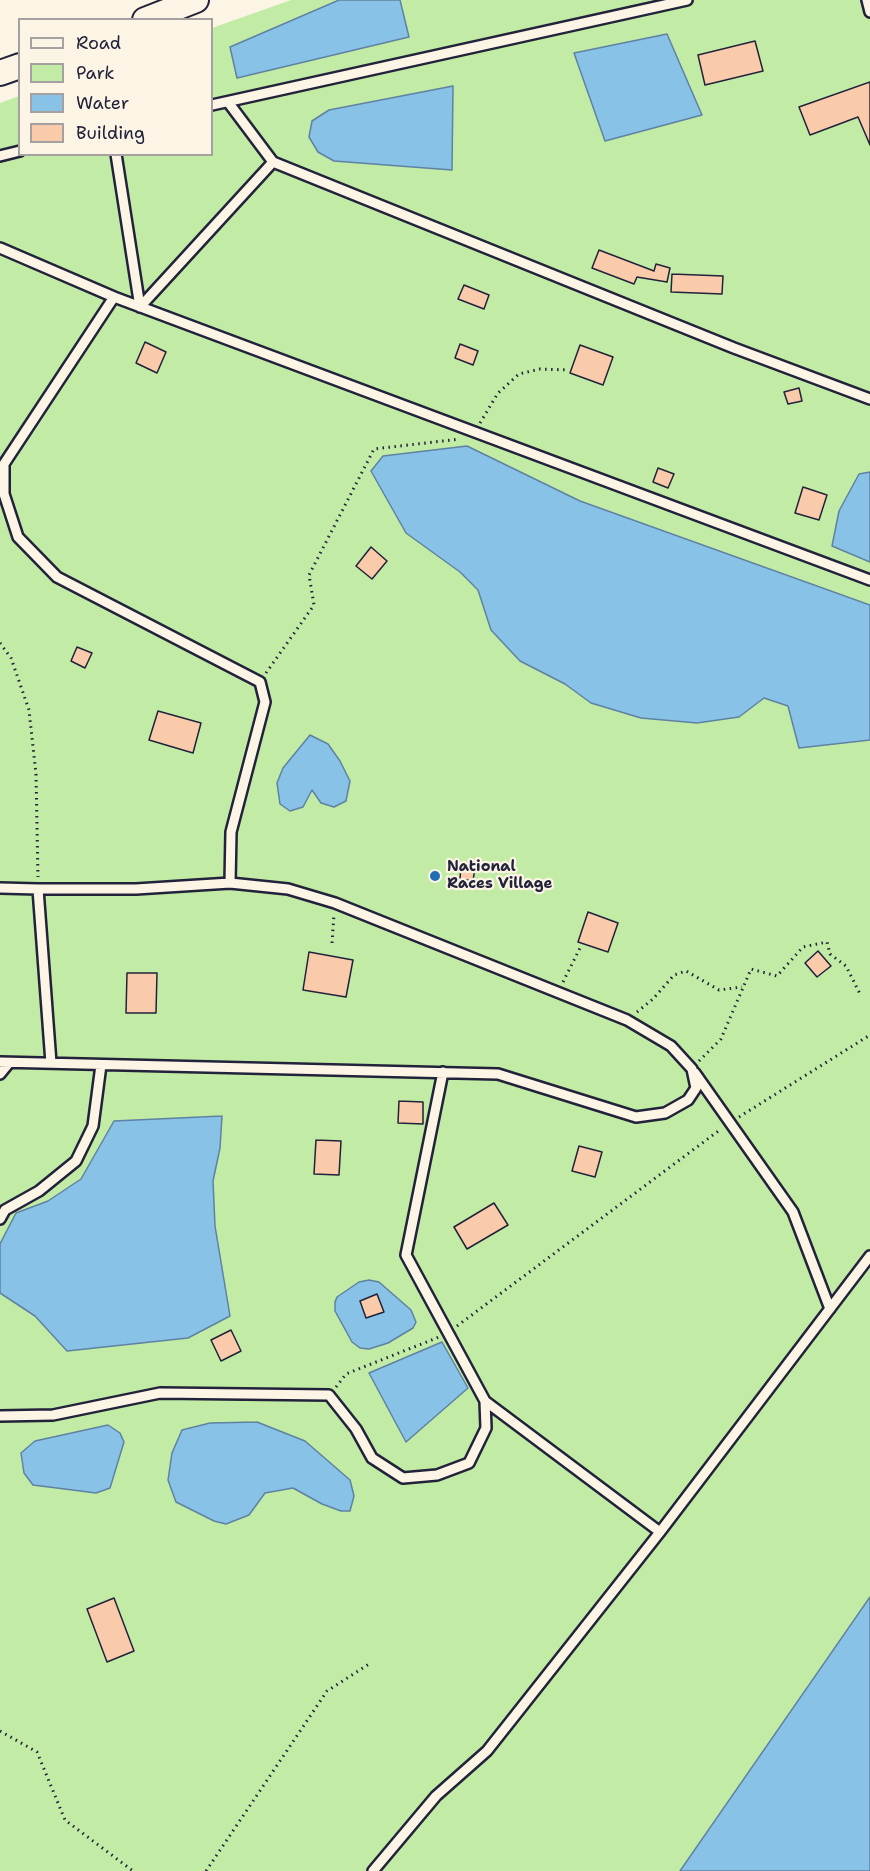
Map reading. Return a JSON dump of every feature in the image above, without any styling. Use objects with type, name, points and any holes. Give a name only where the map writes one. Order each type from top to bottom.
[{"type":"main road","points":[[150,18],[196,0]]},
{"type":"main road","points":[[0,74],[18,67]]},
{"type":"lane","points":[[213,105],[687,0]]},
{"type":"lane","points":[[867,0],[870,12]]},
{"type":"lane","points":[[228,102],[273,162],[734,348],[870,399]]},
{"type":"lane","points":[[0,156],[18,152]]},
{"type":"lane","points":[[116,156],[140,307]]},
{"type":"lane","points":[[140,307],[273,162]]},
{"type":"lane","points":[[0,248],[140,307],[870,580]]},
{"type":"lane","points":[[114,297],[4,464],[4,494],[18,537],[57,576],[260,682],[265,702],[231,832],[230,883]]},
{"type":"lane","points":[[0,888],[136,889],[230,883],[288,889],[335,903],[627,1020],[671,1046],[692,1069],[731,1122],[793,1212],[830,1309]]},
{"type":"lane","points":[[38,889],[51,1063]]},
{"type":"lane","points":[[0,1074],[4,1062],[498,1074],[636,1117],[665,1113],[688,1100],[696,1088],[692,1069]]},
{"type":"lane","points":[[0,1219],[5,1210],[39,1191],[76,1161],[93,1126],[101,1065]]},
{"type":"lane","points":[[443,1072],[406,1255],[485,1401],[660,1532]]},
{"type":"lane","points":[[373,1871],[436,1796],[487,1751],[660,1532],[870,1256]]},
{"type":"lane","points":[[0,1416],[54,1415],[160,1393],[329,1395],[356,1429],[372,1458],[403,1478],[437,1475],[469,1463],[486,1428],[485,1401]]},
{"type":"path","points":[[260,682],[314,605],[309,575],[374,449],[465,439],[475,432],[498,393],[519,374],[540,369],[570,370]]},
{"type":"path","points":[[0,643],[11,658],[29,710],[36,774],[38,889]]},
{"type":"path","points":[[332,943],[335,903]]},
{"type":"path","points":[[692,1069],[721,1039],[751,969],[777,976],[803,947],[827,942],[830,954],[846,966],[861,996]]},
{"type":"path","points":[[555,993],[572,969],[580,948]]},
{"type":"path","points":[[627,1020],[653,999],[674,975],[686,971],[719,990],[742,987]]},
{"type":"path","points":[[329,1395],[346,1374],[447,1333],[731,1122],[870,1035]]},
{"type":"path","points":[[206,1871],[327,1691],[369,1664]]},
{"type":"path","points":[[0,1731],[37,1752],[65,1820],[133,1871]]},
{"type":"green space","name":"National Races Village","points":[[291,0],[870,0],[870,1597],[680,1871],[0,1871],[0,103],[18,96],[18,156],[213,156],[213,28]]},
{"type":"water","points":[[339,0],[400,0],[409,37],[237,78],[230,47]]},
{"type":"water","points":[[667,34],[702,115],[605,141],[574,53]]},
{"type":"water","points":[[453,86],[452,170],[334,161],[318,152],[309,137],[312,121],[329,110]]},
{"type":"water","points":[[467,446],[580,501],[870,605],[870,740],[799,748],[788,706],[764,698],[739,717],[697,723],[641,718],[591,703],[565,684],[520,661],[491,630],[478,590],[460,572],[406,533],[371,471],[383,456]]},
{"type":"water","points":[[870,472],[870,562],[832,546],[839,511],[859,474]]},
{"type":"water","points":[[310,735],[328,744],[340,761],[350,781],[346,801],[334,807],[321,803],[312,790],[303,807],[290,811],[280,804],[277,783],[283,768]]},
{"type":"water","points":[[222,1116],[220,1148],[213,1181],[215,1226],[230,1316],[188,1338],[67,1351],[35,1316],[0,1293],[0,1244],[16,1213],[48,1201],[81,1179],[114,1121]]},
{"type":"water","points":[[369,1280],[379,1282],[411,1310],[416,1322],[413,1328],[388,1343],[369,1349],[360,1348],[352,1342],[335,1311],[335,1302],[337,1297],[359,1282]]},
{"type":"water","points":[[442,1342],[468,1388],[406,1442],[369,1373]]},
{"type":"water","points":[[257,1422],[305,1441],[350,1480],[354,1496],[350,1511],[341,1511],[322,1504],[293,1488],[265,1493],[249,1515],[226,1524],[214,1521],[176,1502],[168,1480],[172,1453],[182,1430],[210,1423]]},
{"type":"water","points":[[108,1425],[120,1433],[124,1442],[110,1488],[96,1493],[33,1485],[24,1473],[21,1453],[35,1441]]},
{"type":"water","points":[[870,1597],[870,1871],[680,1871]]},
{"type":"building","points":[[755,41],[763,71],[705,85],[698,55]]},
{"type":"building","points":[[870,82],[870,145],[858,117],[810,135],[799,107]]},
{"type":"building","points":[[599,250],[654,271],[656,264],[670,268],[667,282],[637,277],[634,284],[592,268]]},
{"type":"building","points":[[672,274],[723,276],[722,294],[671,292]]},
{"type":"building","points":[[464,285],[489,295],[484,309],[458,299]]},
{"type":"building","points":[[145,342],[166,352],[157,373],[136,363]]},
{"type":"building","points":[[460,344],[478,351],[473,365],[455,358]]},
{"type":"building","points":[[580,345],[613,357],[603,385],[570,373]]},
{"type":"building","points":[[799,388],[802,401],[788,404],[784,392]]},
{"type":"building","points":[[658,468],[674,474],[668,488],[653,482]]},
{"type":"building","points":[[803,487],[827,495],[819,520],[795,513]]},
{"type":"building","points":[[371,547],[387,561],[372,579],[356,566]]},
{"type":"building","points":[[77,647],[92,653],[85,668],[71,661]]},
{"type":"building","points":[[158,711],[201,723],[193,753],[149,740]]},
{"type":"building","points":[[461,865],[475,867],[473,881],[460,879]]},
{"type":"building","points":[[588,912],[618,923],[608,952],[578,942]]},
{"type":"building","points":[[818,951],[831,966],[817,977],[805,963]]},
{"type":"building","points":[[309,952],[353,960],[346,997],[303,990]]},
{"type":"building","points":[[127,973],[157,973],[156,1013],[126,1013]]},
{"type":"building","points":[[399,1101],[423,1102],[423,1124],[398,1123]]},
{"type":"building","points":[[316,1140],[341,1141],[339,1175],[314,1174]]},
{"type":"building","points":[[579,1146],[602,1152],[595,1177],[572,1171]]},
{"type":"building","points":[[494,1203],[508,1225],[467,1249],[454,1227]]},
{"type":"building","points":[[377,1294],[384,1312],[366,1318],[360,1301]]},
{"type":"building","points":[[231,1330],[241,1351],[221,1361],[211,1340]]},
{"type":"building","points":[[114,1598],[134,1651],[107,1662],[87,1609]]},
{"type":"place","name":"National Races Village","points":[[435,876]]}]
